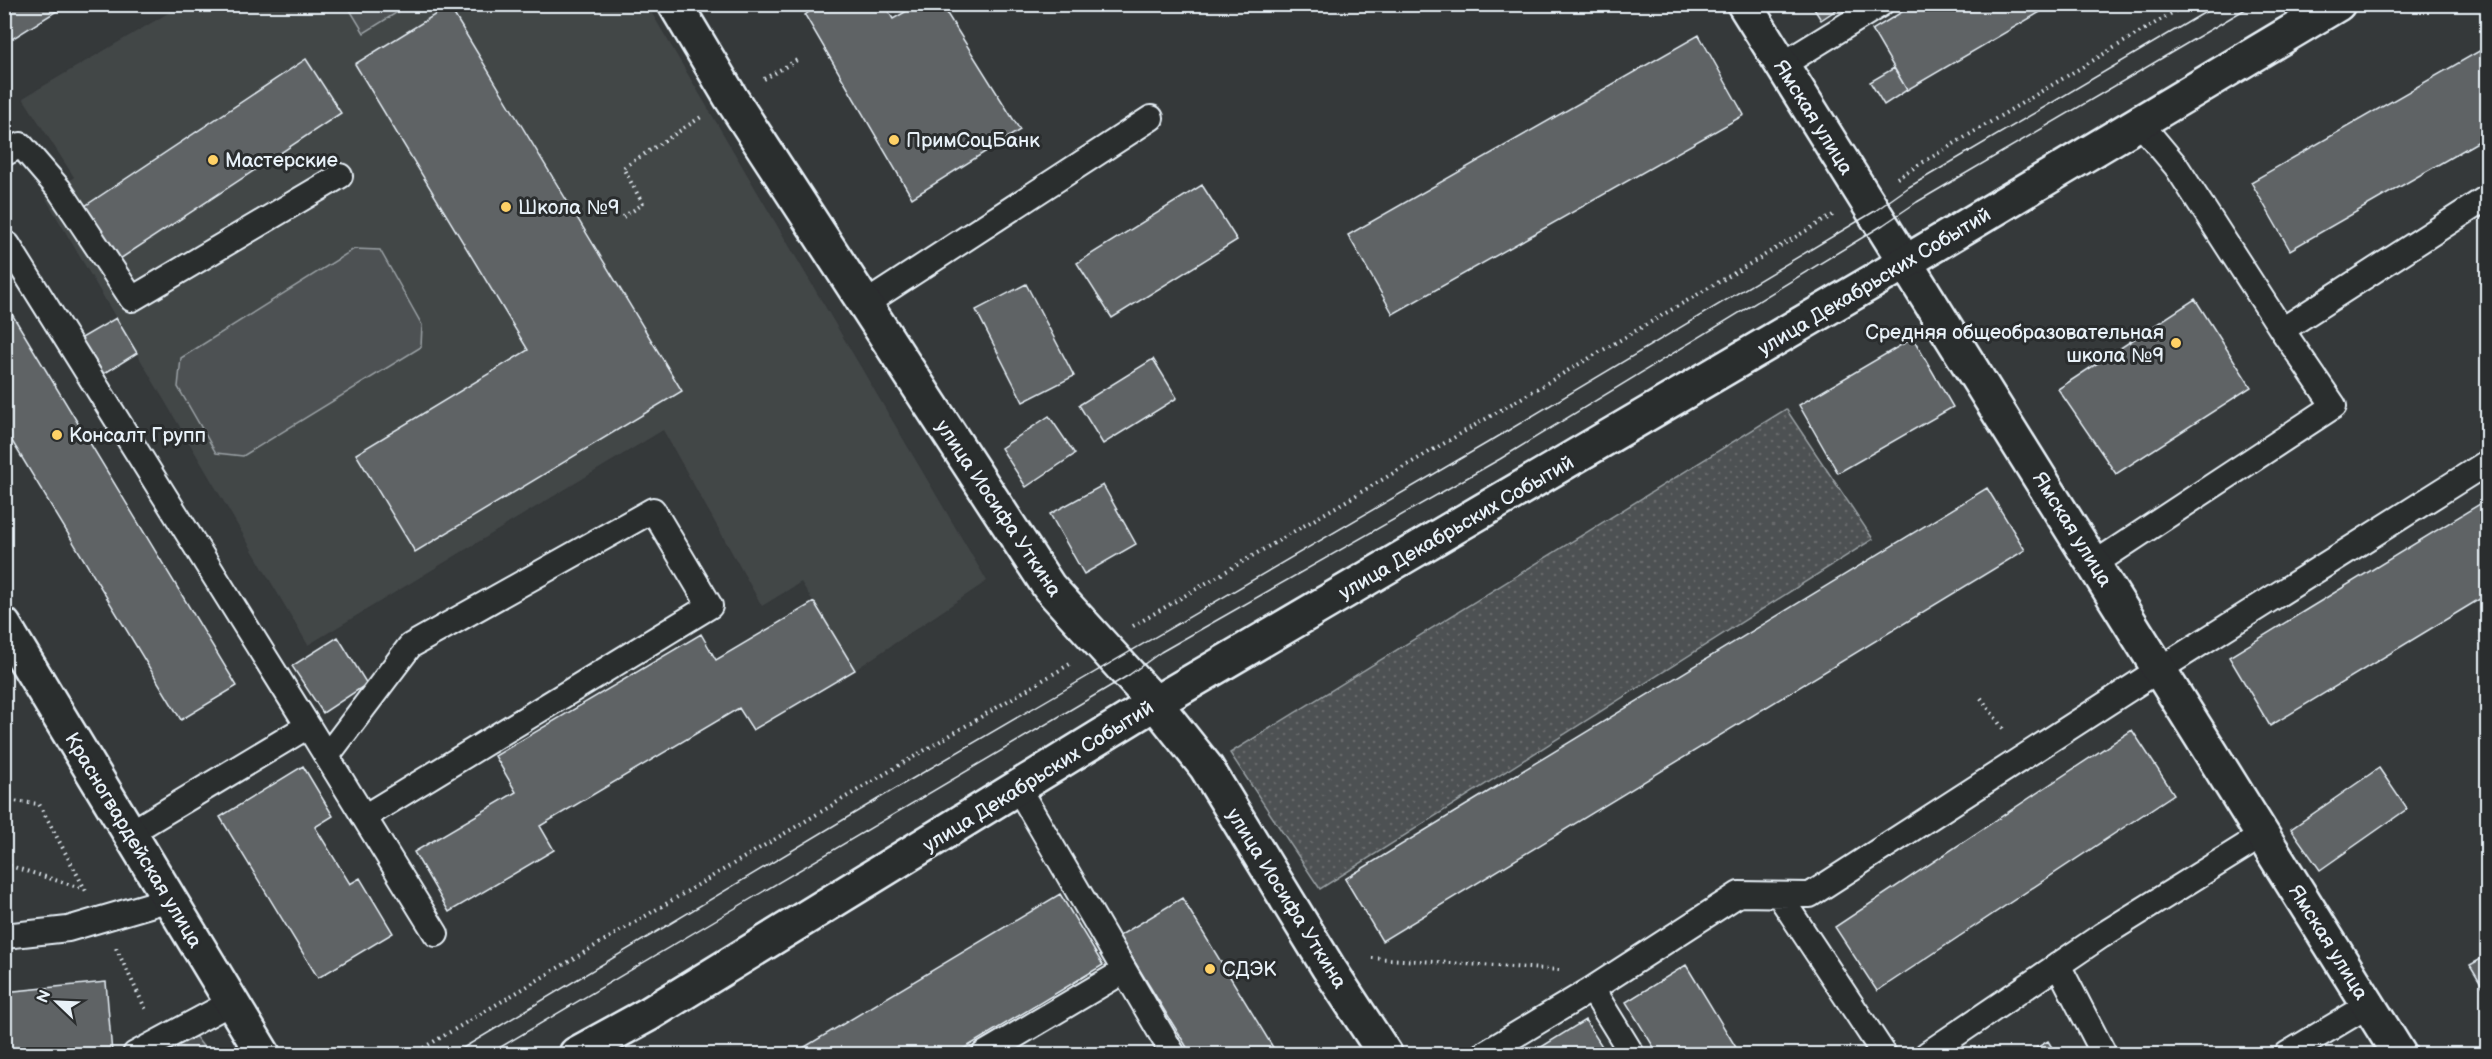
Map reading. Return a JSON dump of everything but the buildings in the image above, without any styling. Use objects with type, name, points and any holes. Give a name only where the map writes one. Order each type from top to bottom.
[{"type":"street","name":"улица Иосифа Уткина","points":[[675,4],[731,98],[1049,587],[1155,704],[1206,767],[1328,967],[1385,1054]]},
{"type":"street","name":"Ямская улица","points":[[1744,4],[2399,1054]]},
{"type":"street","name":"улица Декабрьских Событий","points":[[576,1054],[649,1014],[1155,704],[1906,262],[2338,4]]},
{"type":"street","name":"Красногвардейская улица","points":[[4,625],[263,1054]]},
{"type":"lane","points":[[1782,65],[1881,4]]},
{"type":"lane","points":[[865,304],[1151,118]]},
{"type":"lane","points":[[2094,564],[2334,406],[2176,166],[2140,123]]},
{"type":"lane","points":[[4,154],[21,145],[59,189],[132,299],[340,176]]},
{"type":"lane","points":[[2282,330],[2487,197]]},
{"type":"lane","points":[[8,245],[436,934]]},
{"type":"lane","points":[[1484,1054],[1592,989],[1739,894],[1810,895],[2160,669],[2487,462]]},
{"type":"lane","points":[[327,756],[410,646],[653,510],[710,606],[364,818]]},
{"type":"lane","points":[[130,833],[308,726]]},
{"type":"lane","points":[[1018,788],[1173,1054]]},
{"type":"lane","points":[[1927,1054],[2058,965],[2263,835]]},
{"type":"lane","points":[[1779,895],[1884,1054]]},
{"type":"lane","points":[[4,936],[68,929],[170,899]]},
{"type":"lane","points":[[2058,965],[2104,1054]]},
{"type":"lane","points":[[984,1054],[1125,971]]},
{"type":"lane","points":[[1592,989],[1632,1054]]},
{"type":"lane","points":[[135,1054],[232,1002]]},
{"type":"lane","points":[[2287,1054],[2369,1005]]},
{"type":"path","points":[[413,1054],[2187,4]]},
{"type":"path","points":[[623,217],[643,204],[623,168],[689,123],[797,60]]},
{"type":"path","points":[[1981,698],[2023,758]]},
{"type":"path","points":[[4,800],[39,804],[101,919],[161,1040]]},
{"type":"path","points":[[4,864],[86,890]]},
{"type":"path","points":[[1372,958],[1616,973]]},
{"type":"shaded area","points":[[182,5],[647,5],[987,581],[855,670],[801,582],[762,606],[663,430],[308,645],[46,199],[74,177],[23,98]]},
{"type":"shaded area","points":[[347,5],[409,5],[364,33]]},
{"type":"shaded area","points":[[354,249],[380,250],[422,325],[421,347],[243,456],[216,453],[178,387],[181,358]]},
{"type":"shaded area","points":[[1786,409],[1873,539],[1320,889],[1230,753]]},
{"type":"shaded area","points":[[195,1036],[209,1054],[162,1054]]},
{"type":"tram line","points":[[453,1054],[893,790],[1494,439],[1875,211],[1909,187],[2219,4]]},
{"type":"tram line","points":[[489,1054],[1129,675],[1161,652],[1500,459],[1917,202],[2254,4]]},
{"type":"place","name":"ПримСоцБанк","points":[[894,140]]},
{"type":"place","name":"Мастерские","points":[[213,160]]},
{"type":"place","name":"Школа №9","points":[[506,207]]},
{"type":"place","name":"Средняя общеобразовательная школа №9","points":[[2176,343]]},
{"type":"place","name":"Консалт Групп","points":[[57,435]]},
{"type":"place","name":"СДЭК","points":[[1210,969]]}]
